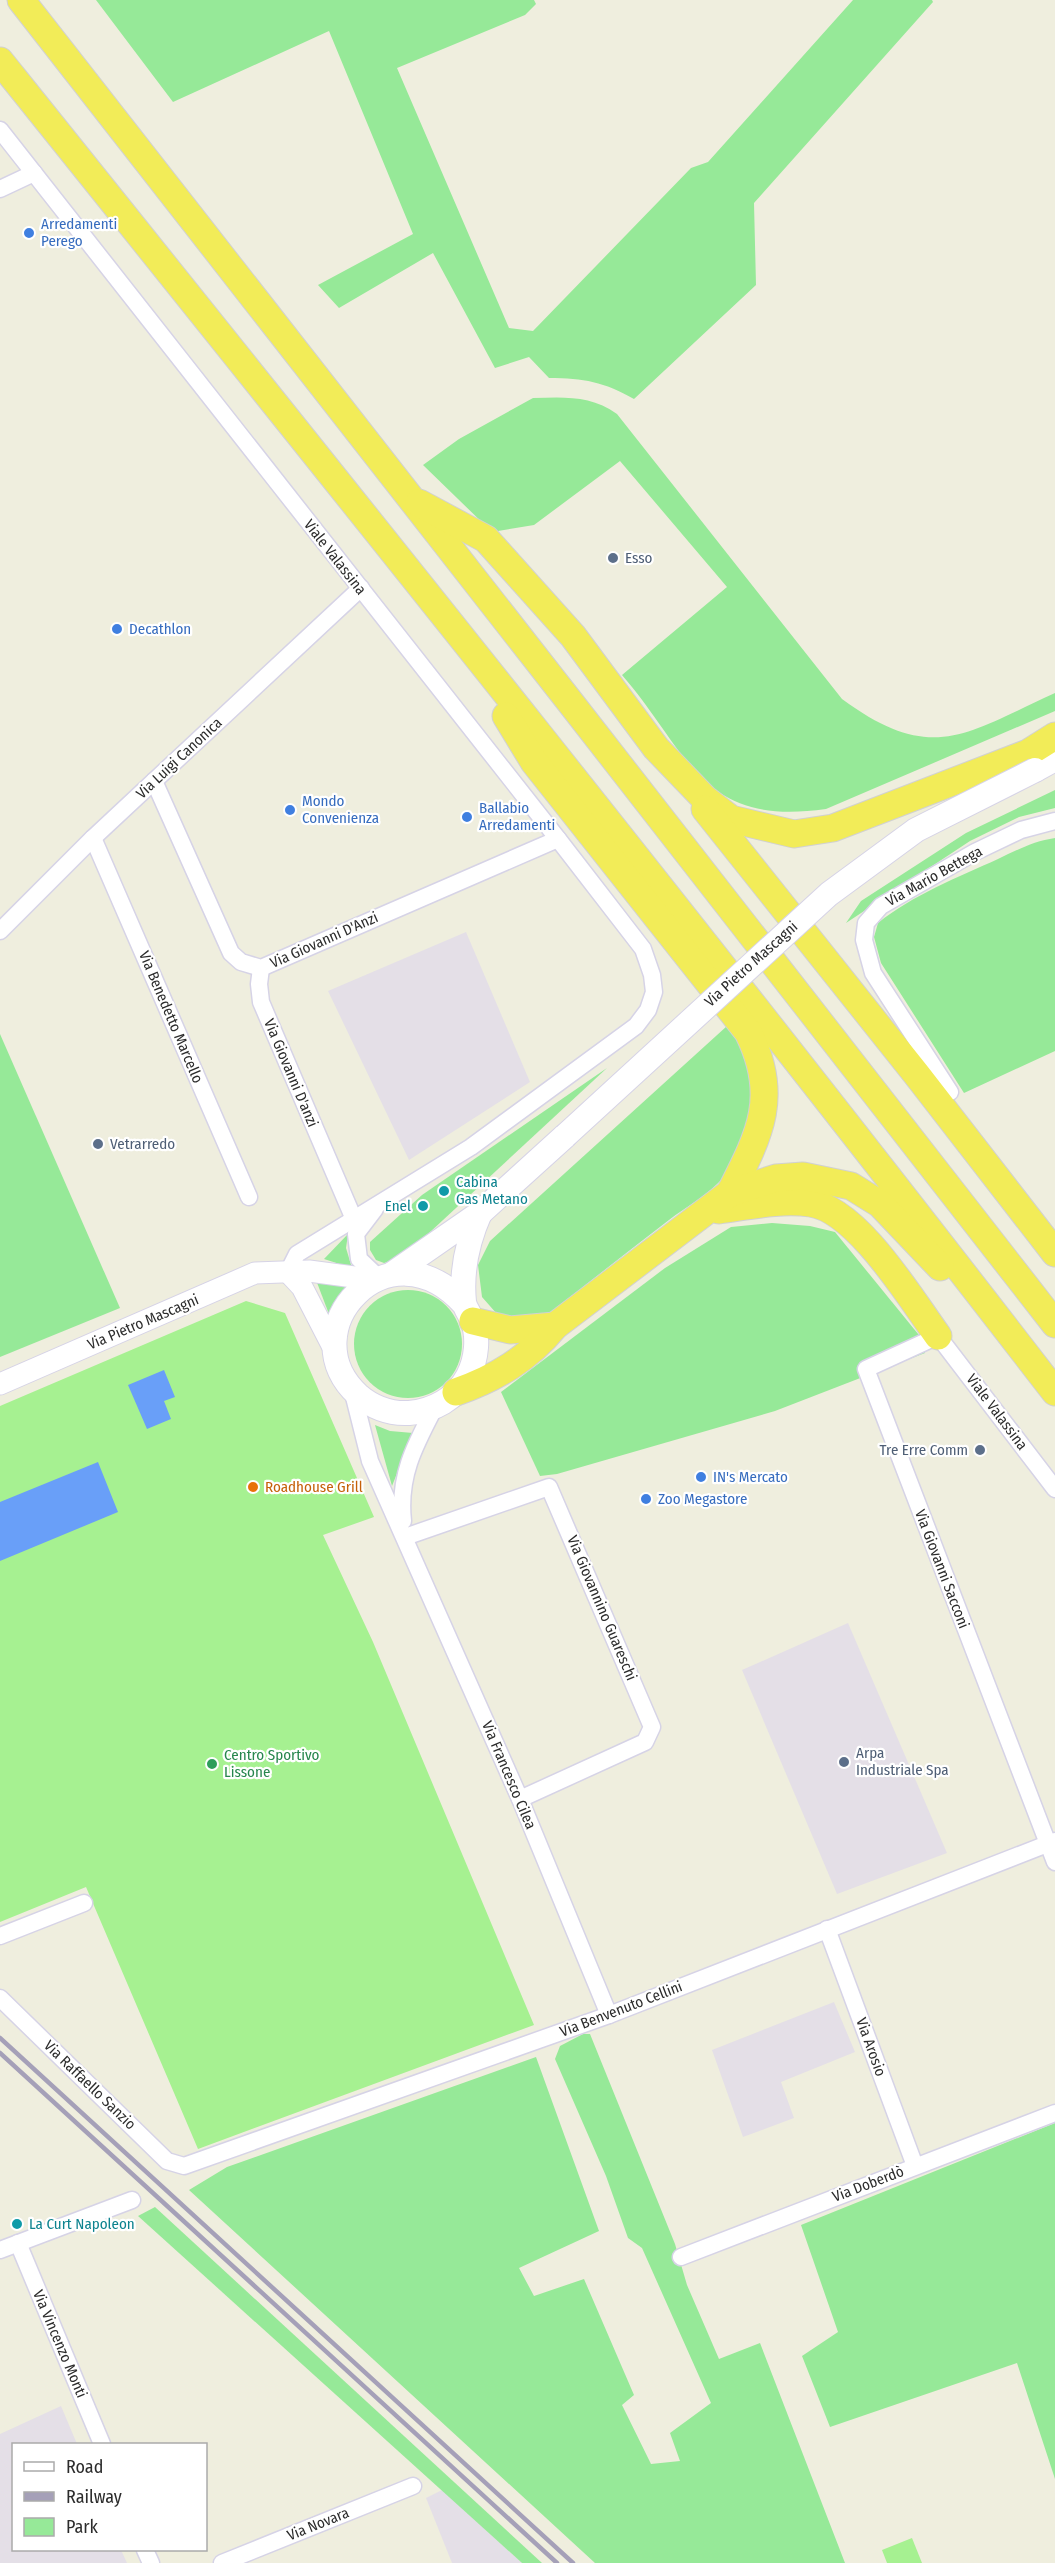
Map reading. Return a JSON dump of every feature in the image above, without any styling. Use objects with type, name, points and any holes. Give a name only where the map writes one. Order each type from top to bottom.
[{"type":"highway","points":[[21,0],[409,498],[784,973],[1055,1324]]},
{"type":"highway","points":[[0,61],[437,605],[913,1207],[1047,1382]]},
{"type":"highway","points":[[409,498],[486,539],[573,636],[656,748],[917,1075],[1055,1253]]},
{"type":"highway","points":[[437,605],[534,762],[748,1032],[761,1058],[765,1080],[764,1111],[754,1145],[730,1193]]},
{"type":"highway","points":[[656,748],[705,799],[731,819],[794,834],[833,828],[1028,753],[1055,736]]},
{"type":"highway","points":[[446,1400],[507,1370],[537,1348],[555,1326],[730,1193],[776,1178],[803,1176],[851,1186],[880,1204],[1047,1382]]},
{"type":"highway","points":[[703,1212],[771,1203],[812,1203],[832,1211],[849,1221],[869,1244],[938,1336]]},
{"type":"highway","points":[[469,1312],[510,1330],[555,1326]]},
{"type":"main road","name":"Via Pietro Mascagni","points":[[480,1213],[469,1243],[469,1312],[476,1340],[474,1359],[468,1377],[446,1400],[421,1412],[390,1412],[376,1407],[351,1388],[341,1372],[336,1353],[336,1333],[342,1313],[352,1297],[480,1213],[829,894],[916,830],[1045,764]]},
{"type":"main road","name":"Via Pietro Mascagni","points":[[380,1278],[412,1273],[433,1278],[451,1288],[469,1312]]},
{"type":"street","name":"Viale Valassina","points":[[0,130],[643,949],[652,975],[654,992],[648,1010],[636,1026],[471,1147],[379,1204]]},
{"type":"street","points":[[0,189],[34,173]]},
{"type":"street","name":"Via Luigi Canonica","points":[[0,931],[93,838],[361,588]]},
{"type":"street","name":"Via Giovanni D'Anzi","points":[[154,781],[231,953],[241,962],[261,968],[558,839]]},
{"type":"street","name":"Via Mario Bettega","points":[[950,1092],[873,973],[864,940],[866,923],[881,906],[975,852],[1021,830],[1055,821]]},
{"type":"street","name":"Via Benedetto Marcello","points":[[93,838],[249,1197]]},
{"type":"street","name":"Via Giovanni D'anzi","points":[[261,968],[259,984],[261,1002],[353,1217]]},
{"type":"street","points":[[288,1272],[297,1254],[353,1217],[379,1204]]},
{"type":"street","points":[[379,1204],[356,1234],[359,1259],[380,1278]]},
{"type":"street","name":"Via Pietro Mascagni","points":[[0,1384],[255,1274],[309,1270],[354,1277],[380,1278]]},
{"type":"street","name":"Via Pietro Mascagni","points":[[288,1272],[302,1287],[336,1353]]},
{"type":"street","name":"Viale Valassina","points":[[938,1336],[1055,1489]]},
{"type":"street","name":"Via Giovanni Sacconi","points":[[938,1336],[869,1366],[866,1372],[1051,1842]]},
{"type":"street","name":"Via Francesco Cilea","points":[[351,1388],[370,1461],[520,1799],[609,2015]]},
{"type":"street","name":"Via Francesco Cilea","points":[[405,1537],[401,1499],[411,1452],[446,1400]]},
{"type":"street","name":"Via Giovannino Guareschi","points":[[405,1537],[549,1487],[591,1582],[652,1727],[650,1734],[645,1742],[520,1799]]},
{"type":"street","points":[[1051,1842],[1055,1862]]},
{"type":"street","name":"Via Benvenuto Cellini","points":[[184,2166],[609,2015],[1051,1842]]},
{"type":"street","points":[[0,1936],[84,1903]]},
{"type":"street","name":"Via Arosio","points":[[827,1929],[915,2166]]},
{"type":"street","name":"Via Raffaello Sanzio","points":[[0,1998],[167,2161],[184,2166]]},
{"type":"street","name":"Via Doberdò","points":[[681,2257],[1055,2113]]},
{"type":"street","points":[[0,2250],[132,2199]]},
{"type":"street","name":"Via Vincenzo Monti","points":[[18,2243],[101,2443]]},
{"type":"street","name":"Via Novara","points":[[222,2563],[413,2486]]},
{"type":"shaded area","points":[[466,932],[530,1082],[409,1160],[328,991]]},
{"type":"shaded area","name":"Arpa Industriale Spa","points":[[848,1623],[947,1853],[837,1894],[742,1670]]},
{"type":"shaded area","points":[[834,2002],[855,2052],[781,2082],[794,2118],[743,2137],[712,2050]]},
{"type":"shaded area","points":[[61,2406],[77,2443],[12,2443],[12,2551],[121,2551],[127,2563],[0,2563],[0,2434]]},
{"type":"shaded area","points":[[442,2490],[522,2563],[452,2563],[426,2498]]},
{"type":"green space","points":[[96,0],[534,0],[536,4],[525,15],[397,68],[509,328],[533,331],[691,168],[708,162],[853,0],[932,0],[933,2],[754,203],[756,285],[634,399],[593,382],[549,378],[529,357],[495,368],[433,253],[339,308],[318,285],[413,234],[329,31],[173,102]]},
{"type":"green space","points":[[533,398],[577,398],[597,403],[617,414],[842,699],[873,719],[901,732],[925,737],[948,736],[996,721],[1055,693],[1055,711],[826,809],[784,812],[751,807],[724,796],[703,779],[684,757],[622,675],[727,587],[620,461],[534,525],[492,532],[423,465],[459,439]]},
{"type":"green space","points":[[1055,790],[1055,808],[1019,817],[970,841],[846,923],[861,901],[966,833]]},
{"type":"green space","points":[[1055,838],[1055,1051],[964,1093],[881,963],[874,937],[878,923],[921,895],[952,880],[1026,846]]},
{"type":"green space","points":[[727,1026],[739,1042],[747,1061],[752,1102],[743,1143],[723,1178],[542,1319],[508,1318],[497,1314],[482,1297],[478,1265],[490,1241]]},
{"type":"green space","points":[[0,1034],[120,1308],[0,1357]]},
{"type":"green space","points":[[607,1068],[402,1258],[384,1263],[376,1260],[370,1250],[370,1242],[422,1195]]},
{"type":"green space","points":[[772,1223],[810,1226],[835,1232],[923,1340],[925,1353],[775,1411],[557,1474],[540,1476],[501,1392],[665,1268],[731,1227]]},
{"type":"green space","points":[[348,1234],[346,1248],[352,1268],[324,1259]]},
{"type":"green space","points":[[316,1280],[347,1287],[332,1322]]},
{"type":"green space","points":[[408,1290],[429,1294],[446,1306],[458,1323],[462,1344],[458,1365],[446,1382],[429,1394],[408,1398],[387,1394],[370,1382],[358,1365],[354,1344],[358,1323],[370,1306],[387,1294]]},
{"type":"green space","name":"Centro Sportivo Lissone","points":[[246,1301],[285,1313],[374,1517],[323,1535],[373,1642],[534,2025],[198,2149],[86,1887],[0,1922],[0,1406]]},
{"type":"green space","points":[[375,1425],[390,1431],[413,1433],[392,1486]]},
{"type":"green space","points":[[583,2034],[590,2034],[675,2244],[687,2285],[719,2359],[760,2343],[845,2563],[595,2563],[189,2190],[227,2167],[536,2057],[599,2231],[519,2268],[534,2296],[584,2279],[634,2395],[622,2405],[651,2464],[680,2461],[670,2433],[711,2403],[642,2248],[628,2238],[606,2176],[555,2059],[560,2046]]},
{"type":"green space","points":[[1055,2123],[1055,2479],[1017,2363],[830,2427],[802,2356],[838,2332],[801,2225]]},
{"type":"green space","points":[[155,2207],[542,2563],[522,2563],[138,2216]]},
{"type":"green space","points":[[912,2538],[922,2563],[887,2563],[882,2550]]},
{"type":"water","points":[[164,1370],[175,1397],[164,1401],[171,1419],[147,1429],[128,1385]]},
{"type":"water","points":[[98,1462],[118,1512],[0,1561],[0,1502]]},
{"type":"railway","points":[[0,2038],[573,2563]]},
{"type":"railway","points":[[0,2053],[557,2563]]},
{"type":"place","name":"Arredamenti Perego","points":[[29,233]]},
{"type":"place","name":"Esso","points":[[613,558]]},
{"type":"place","name":"Decathlon","points":[[117,629]]},
{"type":"place","name":"Mondo Convenienza","points":[[290,810]]},
{"type":"place","name":"Ballabio Arredamenti","points":[[467,817]]},
{"type":"place","name":"Vetrarredo","points":[[98,1144]]},
{"type":"place","name":"Cabina Gas Metano","points":[[444,1191]]},
{"type":"place","name":"Enel","points":[[423,1206]]},
{"type":"place","name":"Tre Erre Comm","points":[[980,1450]]},
{"type":"place","name":"IN's Mercato","points":[[701,1477]]},
{"type":"place","name":"Roadhouse Grill","points":[[253,1487]]},
{"type":"place","name":"Zoo Megastore","points":[[646,1499]]},
{"type":"place","name":"Arpa Industriale Spa","points":[[844,1762]]},
{"type":"place","name":"Centro Sportivo Lissone","points":[[212,1764]]},
{"type":"place","name":"La Curt Napoleon","points":[[17,2224]]}]
